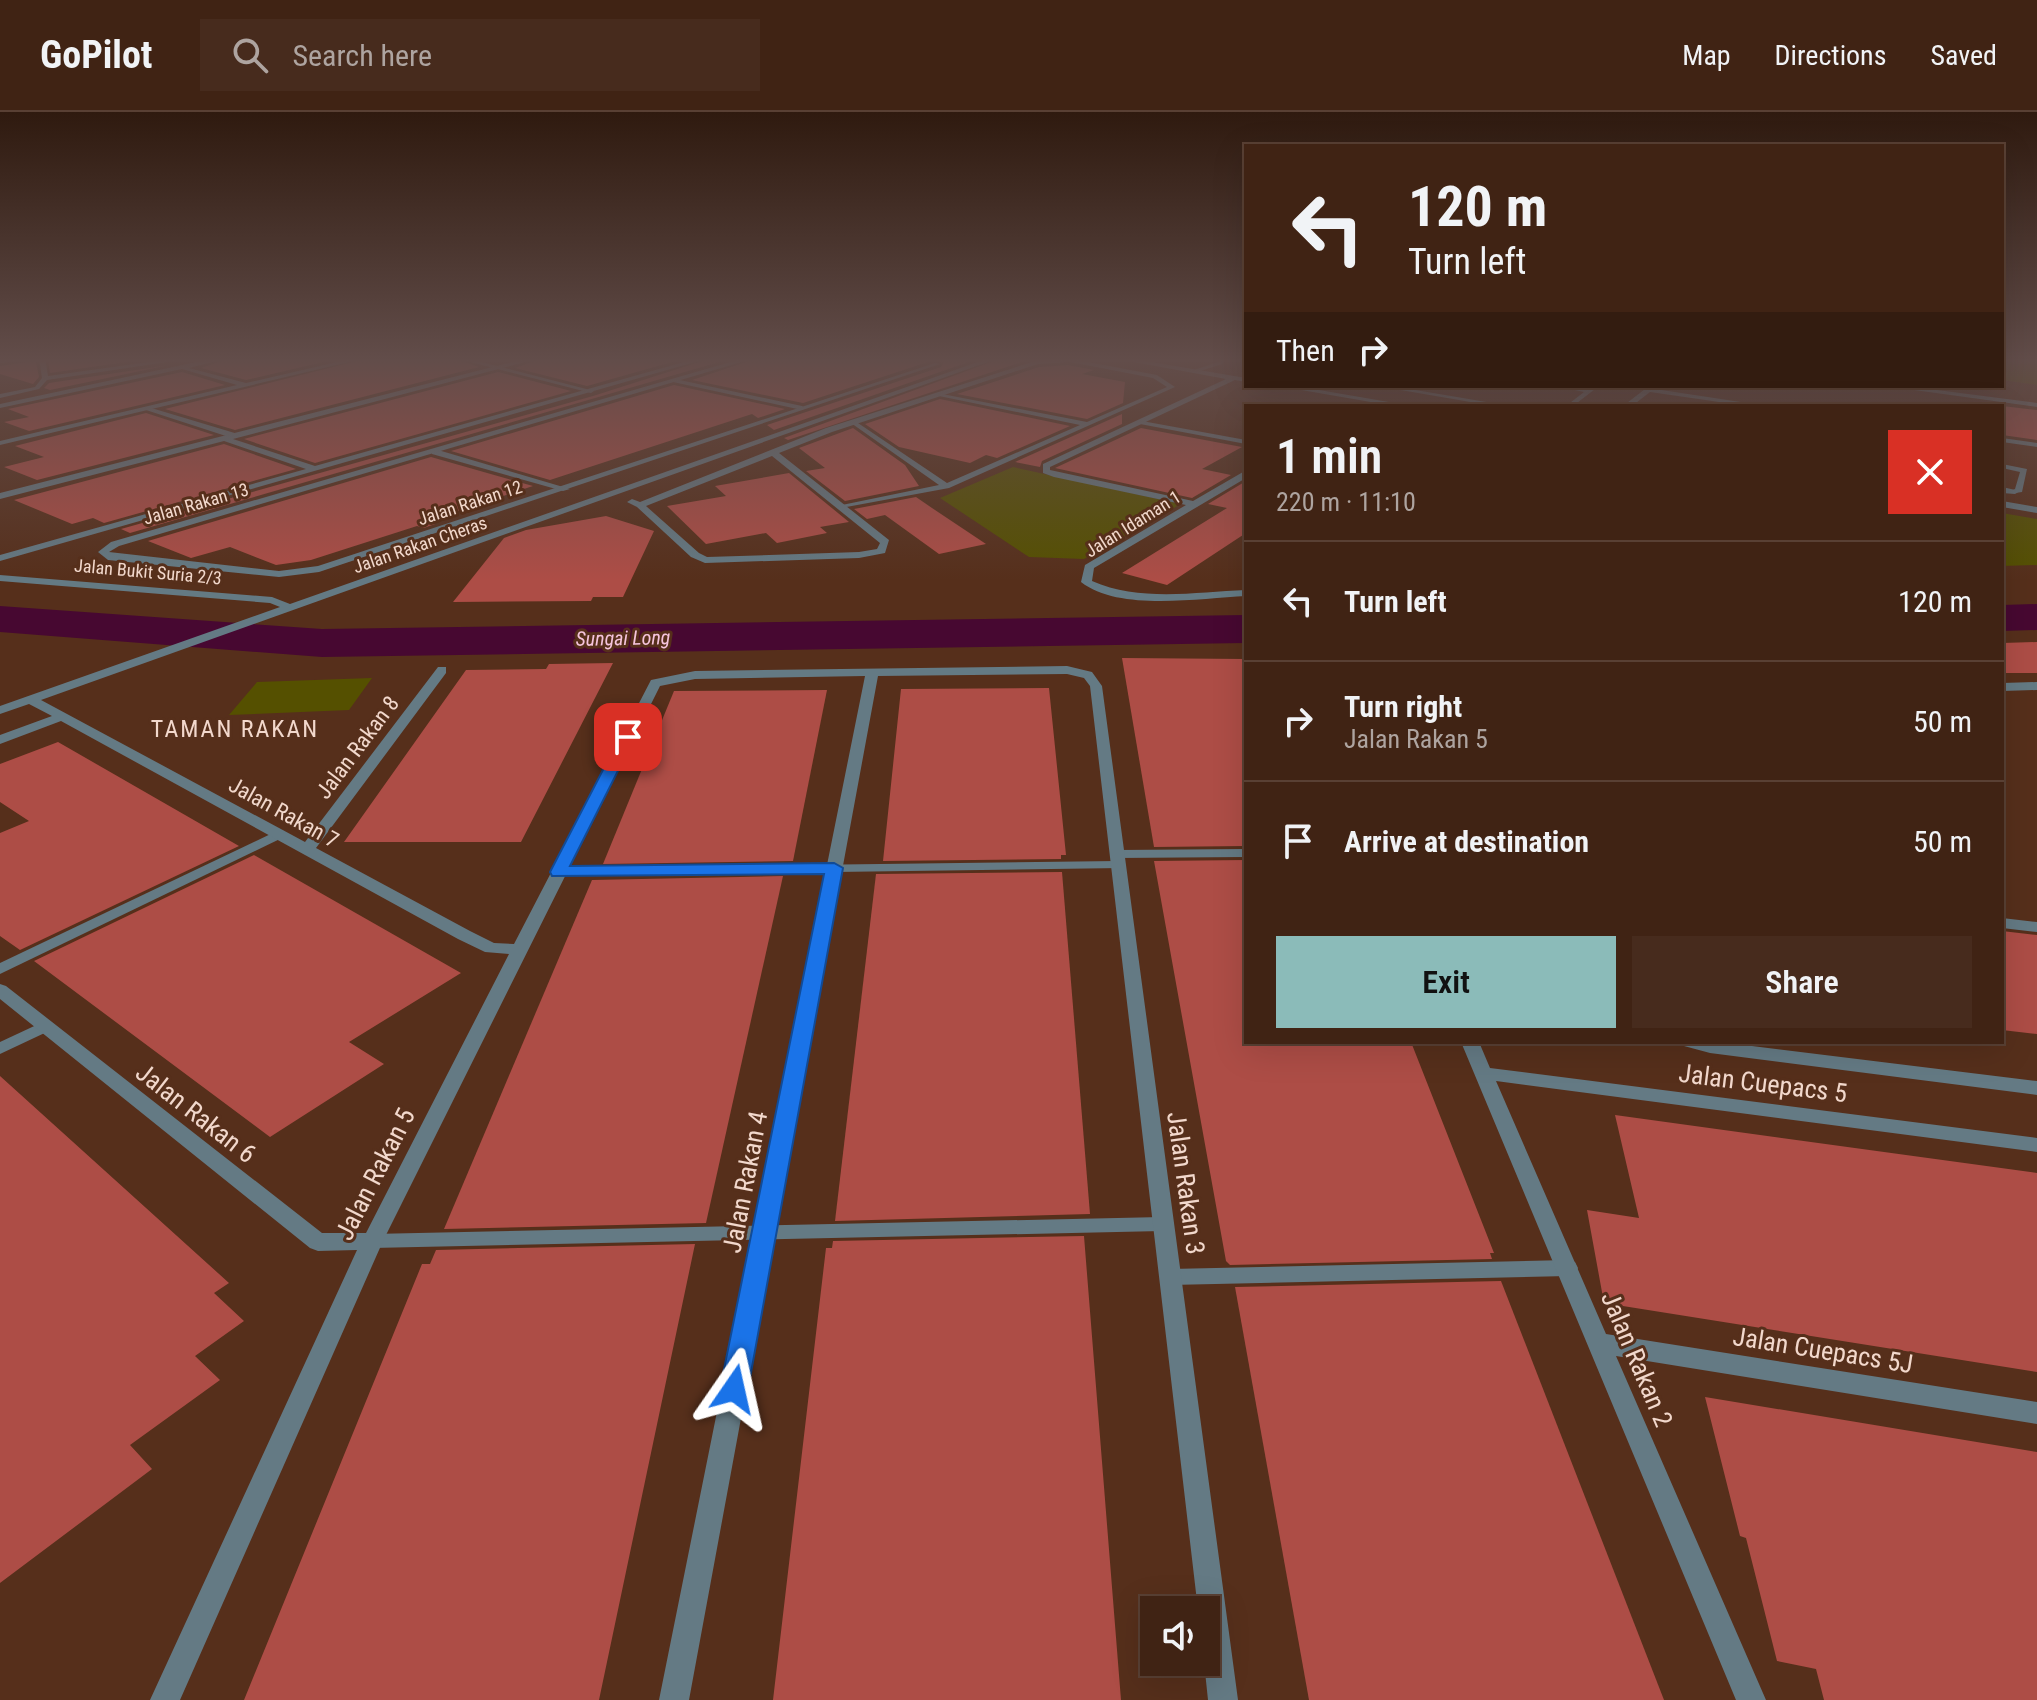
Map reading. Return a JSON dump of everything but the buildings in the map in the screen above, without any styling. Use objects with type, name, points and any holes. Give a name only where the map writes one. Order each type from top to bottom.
[{"type":"street","points":[[0,443],[47,432]]},
{"type":"street","points":[[0,496],[249,432]]},
{"type":"street","points":[[0,558],[446,432]]},
{"type":"street","name":"Jalan Rakan 13","points":[[188,565],[108,557],[103,552],[115,544],[502,432]]},
{"type":"street","name":"Jalan Rakan 12","points":[[188,565],[298,573],[566,489],[732,432]]},
{"type":"street","name":"Jalan Rakan Cheras","points":[[0,710],[789,432]]},
{"type":"street","points":[[640,505],[824,432]]},
{"type":"street","points":[[1122,432],[1046,466],[1046,471],[1193,504]]},
{"type":"street","points":[[230,437],[315,469]]},
{"type":"street","points":[[2004,440],[2037,445]]},
{"type":"street","points":[[613,495],[640,505],[695,555],[705,560],[859,555],[881,551],[885,542],[771,451]]},
{"type":"street","name":"Jalan Idaman 1","points":[[1244,475],[1089,567],[1086,582],[1102,591],[1132,596],[1244,593]]},
{"type":"street","points":[[2004,490],[2015,491]]},
{"type":"street","points":[[2004,504],[2037,510]]},
{"type":"street","name":"Jalan Bukit Suria 2/3","points":[[0,578],[272,600],[291,608]]},
{"type":"street","name":"Jalan Rakan 8","points":[[307,850],[442,670]]},
{"type":"street","name":"Jalan Rakan 3","points":[[872,674],[1067,670],[1088,675],[1096,686],[1223,1700]]},
{"type":"street","name":"Jalan Rakan 5","points":[[165,1700],[372,1241],[655,683],[695,675],[872,674]]},
{"type":"street","name":"Jalan Rakan 4","points":[[674,1700],[872,674]]},
{"type":"street","points":[[2004,687],[2037,686]]},
{"type":"street","name":"Jalan Rakan 7","points":[[30,699],[491,948],[521,949]]},
{"type":"street","points":[[0,740],[63,716]]},
{"type":"street","points":[[2004,923],[2037,927]]},
{"type":"street","name":"Jalan Rakan 6","points":[[0,990],[318,1242],[372,1241]]},
{"type":"street","name":"Jalan Rakan 2","points":[[1471,1044],[1751,1700]]},
{"type":"street","points":[[1698,1044],[2037,1088]]},
{"type":"street","name":"Jalan Cuepacs 5","points":[[1482,1073],[2037,1145]]},
{"type":"street","name":"Jalan Cuepacs 5J","points":[[1600,1343],[2037,1413]]},
{"type":"lane","points":[[216,432],[230,437]]},
{"type":"lane","points":[[868,432],[946,486]]},
{"type":"lane","points":[[841,506],[946,486],[1069,432]]},
{"type":"lane","points":[[1192,432],[1244,442]]},
{"type":"lane","points":[[435,452],[566,489]]},
{"type":"lane","points":[[2004,466],[2024,471],[2019,490],[2015,491]]},
{"type":"lane","points":[[0,969],[279,834]]},
{"type":"lane","points":[[559,872],[834,868],[1244,853]]},
{"type":"lane","points":[[0,1049],[45,1026]]},
{"type":"lane","points":[[372,1241],[1162,1224]]},
{"type":"lane","points":[[1170,1277],[1568,1268]]},
{"type":"shaded area","points":[[1013,467],[1181,504],[1084,559],[1029,557],[940,498]]},
{"type":"shaded area","points":[[2004,513],[2037,519],[2037,565],[2004,566]]},
{"type":"shaded area","points":[[372,678],[349,710],[229,715],[257,682]]},
{"type":"waterway","name":"Sungai Long","points":[[2004,618],[2037,617]]},
{"type":"waterway","name":"Sungai Long","points":[[0,619],[322,643],[1244,629]]},
{"type":"district","name":"TAMAN RAKAN","points":[[235,729]]},
{"type":"route","points":[[628,737],[559,872],[834,868],[734,1389]]}]
